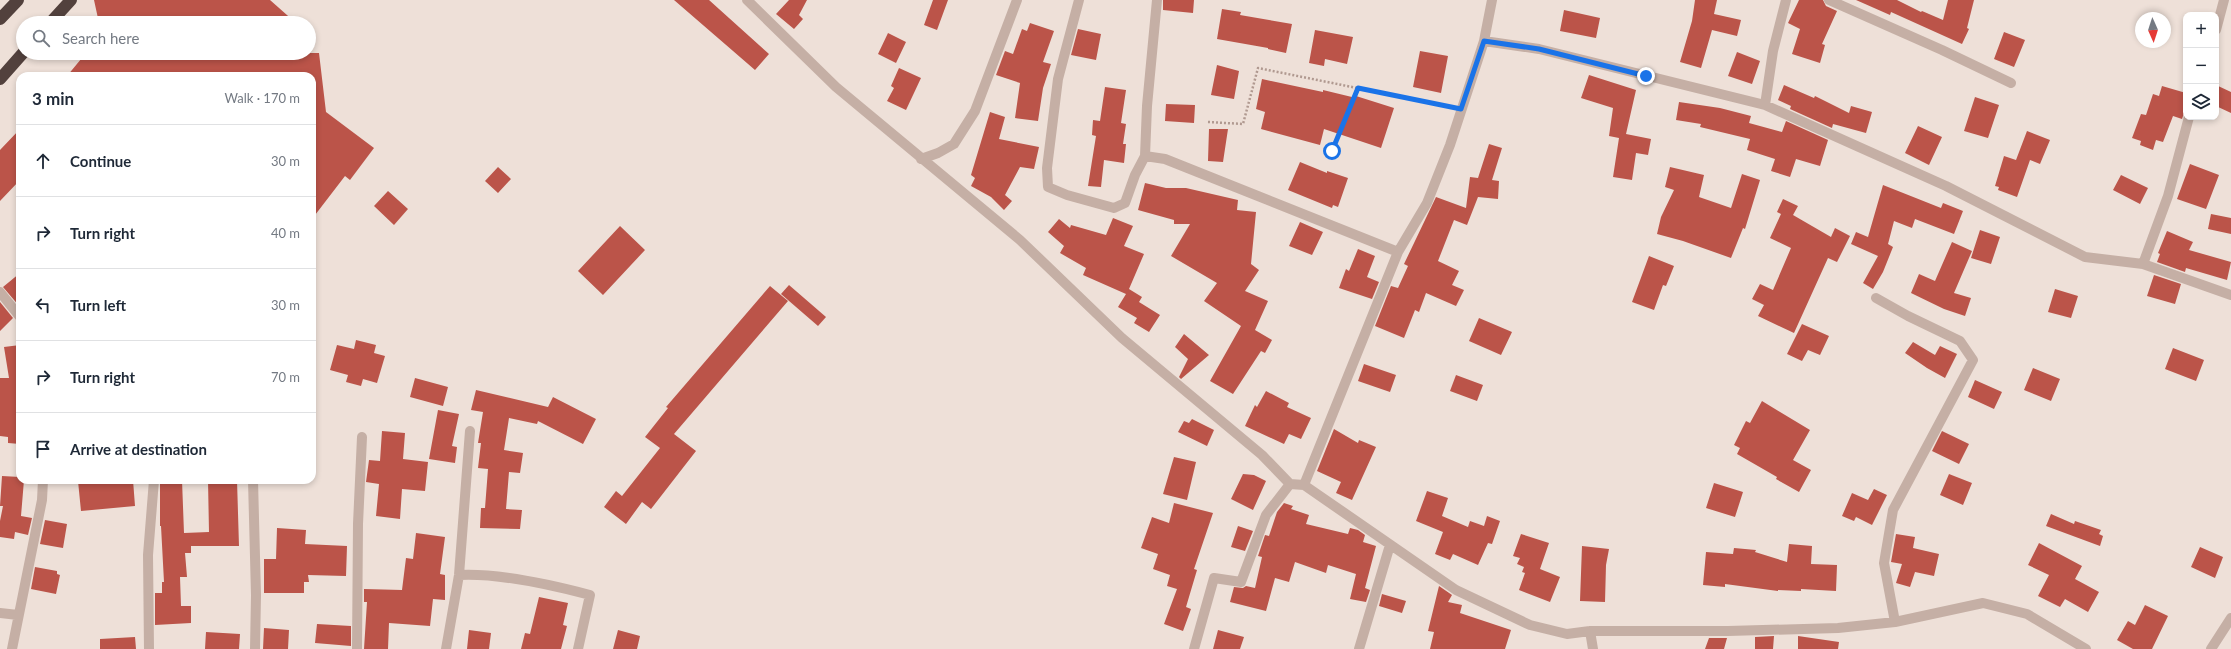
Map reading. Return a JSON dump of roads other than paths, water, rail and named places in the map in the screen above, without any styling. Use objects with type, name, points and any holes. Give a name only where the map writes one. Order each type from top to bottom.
[{"type":"highway","points":[[0,19],[18,0]]},
{"type":"highway","points":[[56,16],[71,0]]},
{"type":"highway","points":[[0,79],[17,60]]},
{"type":"street","points":[[747,0],[836,87],[1020,240],[1122,338],[1262,455],[1290,484],[1304,486],[1456,590],[1530,625],[1567,634],[1590,631],[1744,631],[1838,628],[1895,622],[1983,603],[2027,614],[2086,649]]},
{"type":"street","points":[[921,159],[938,153],[954,144],[975,112],[1017,0]]},
{"type":"street","points":[[1080,0],[1058,79],[1047,168],[1048,187],[1114,208],[1126,202],[1135,175],[1145,156],[1147,106],[1157,0]]},
{"type":"street","points":[[1304,486],[1398,252],[1427,203],[1450,145],[1484,41],[1492,0]]},
{"type":"street","points":[[1765,105],[1773,52],[1785,0]]},
{"type":"street","points":[[1829,0],[1942,50],[2011,83]]},
{"type":"street","points":[[2219,19],[2224,0]]},
{"type":"street","points":[[1484,41],[1539,49],[1765,105],[1946,186],[2085,257],[2143,264],[2231,295]]},
{"type":"street","points":[[2143,264],[2168,196],[2188,120]]},
{"type":"street","points":[[1145,156],[1165,159],[1398,252]]},
{"type":"street","points":[[0,292],[16,312]]},
{"type":"street","points":[[1876,298],[1908,316],[1960,341],[1973,360],[1893,510],[1884,563],[1895,622]]},
{"type":"street","points":[[446,649],[458,575],[470,430]]},
{"type":"street","points":[[357,649],[358,524],[362,438]]},
{"type":"street","points":[[12,649],[42,500],[43,484]]},
{"type":"street","points":[[149,649],[148,554],[154,484]]},
{"type":"street","points":[[253,484],[256,595],[255,649]]},
{"type":"street","points":[[1194,649],[1214,578],[1241,582],[1266,515],[1290,484]]},
{"type":"street","points":[[1359,649],[1390,545]]},
{"type":"street","points":[[458,575],[480,574],[563,588],[590,595],[578,649]]},
{"type":"street","points":[[0,613],[18,615]]},
{"type":"street","points":[[2211,649],[2231,618]]},
{"type":"street","points":[[1590,631],[1594,649]]}]
